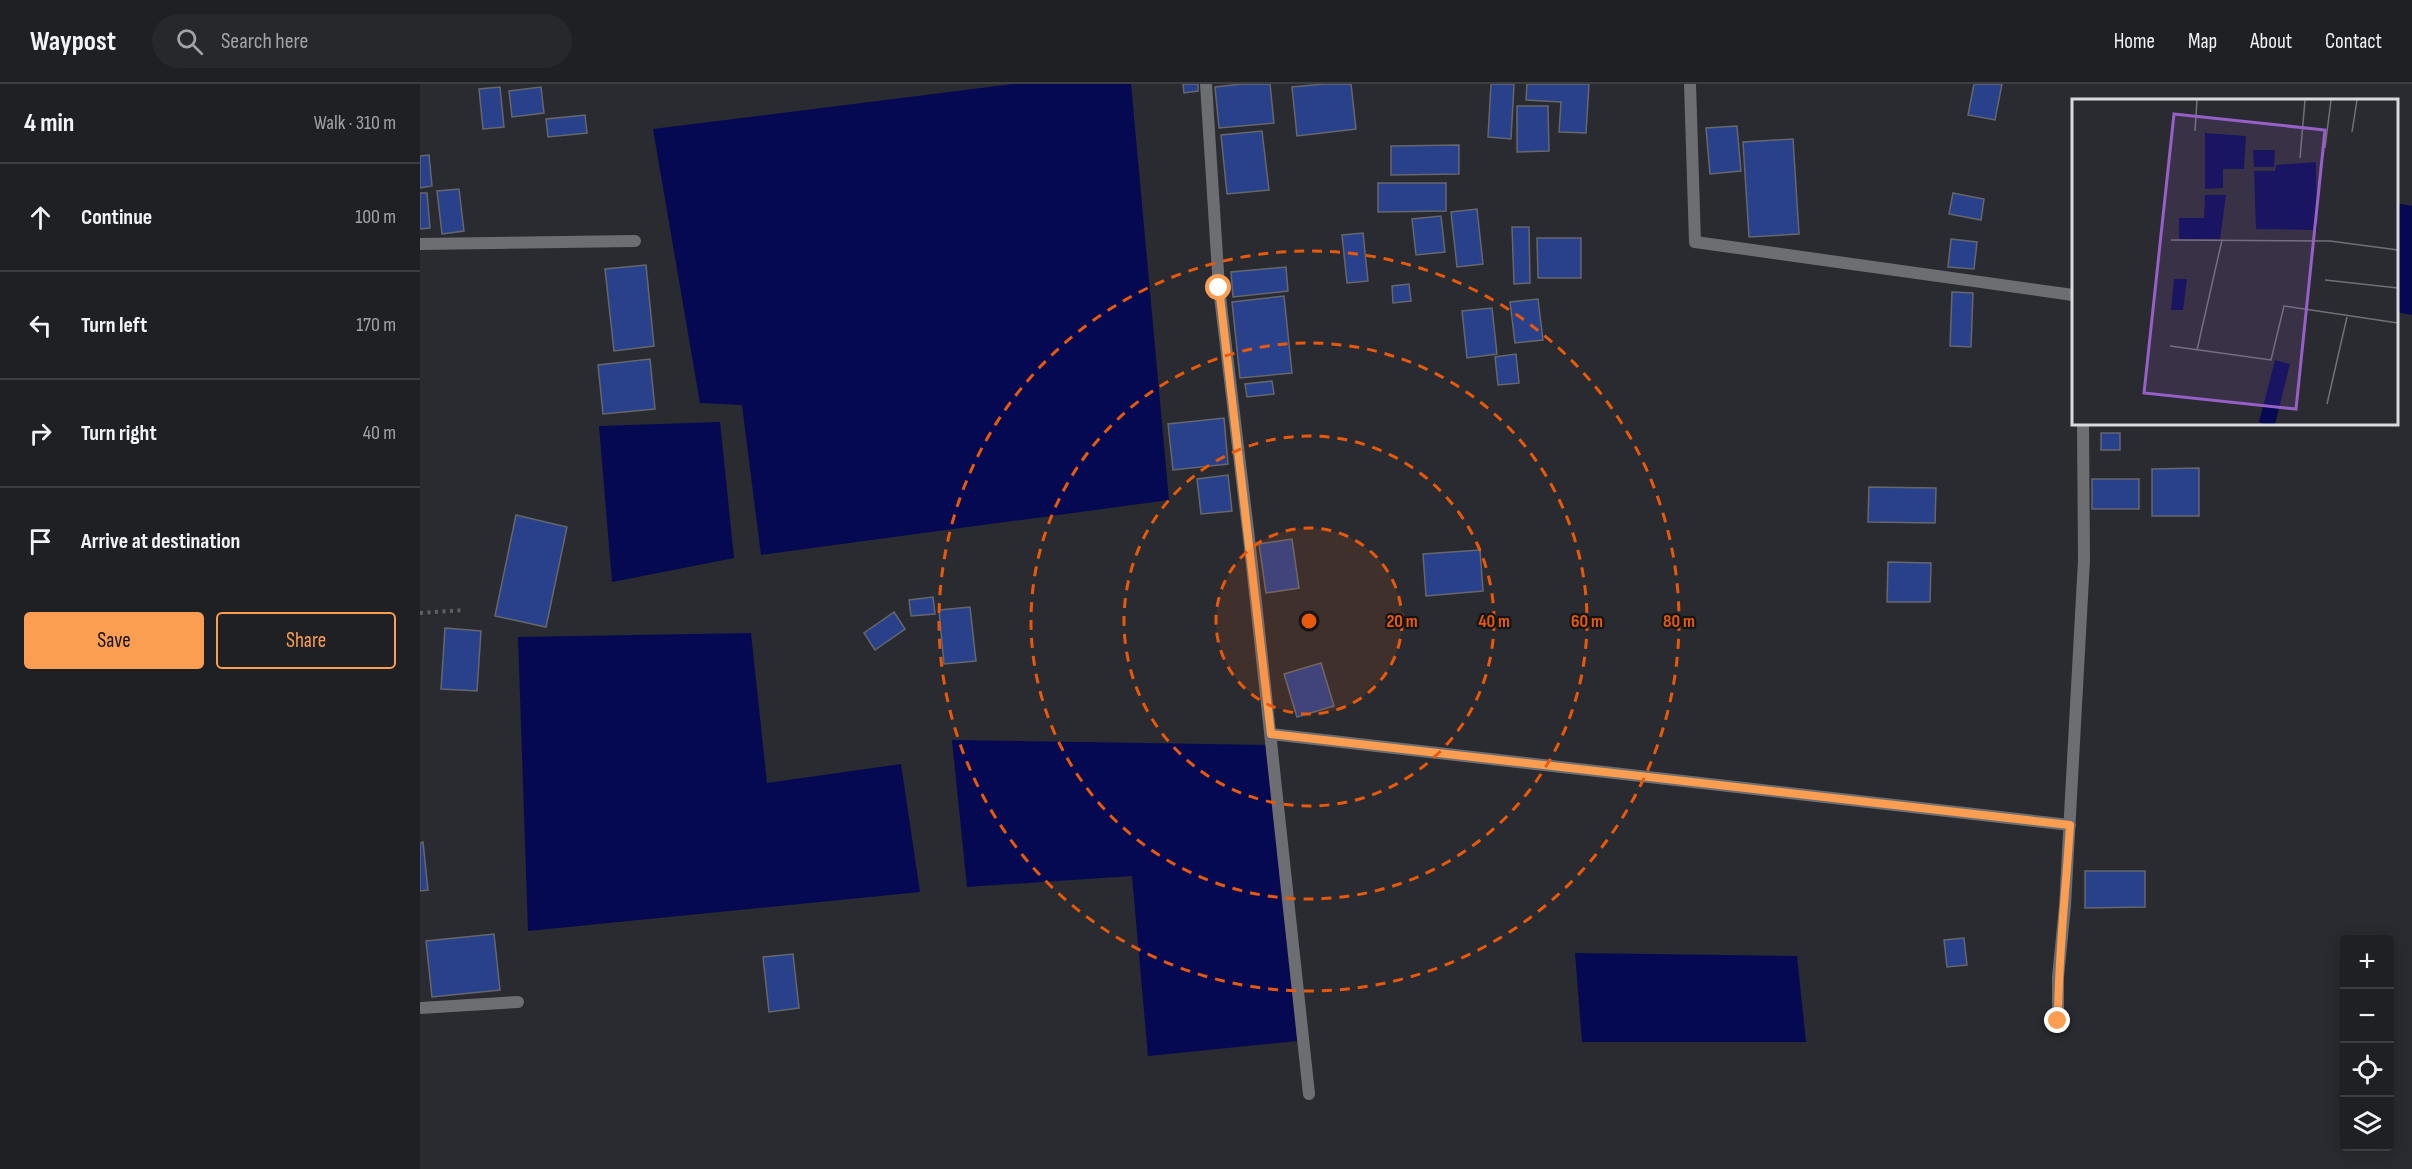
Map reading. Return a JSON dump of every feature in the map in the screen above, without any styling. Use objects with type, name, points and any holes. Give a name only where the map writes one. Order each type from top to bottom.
[{"type":"street","points":[[1206,84],[1219,288],[1310,1094]]},
{"type":"street","points":[[1690,84],[1695,242],[2072,295]]},
{"type":"street","points":[[420,244],[635,241]]},
{"type":"street","points":[[2058,1021],[2058,977],[2065,906],[2084,560],[2083,424]]},
{"type":"street","points":[[1271,734],[2070,825]]},
{"type":"street","points":[[420,1008],[518,1002]]},
{"type":"path","points":[[420,613],[464,610]]},
{"type":"shaded area","points":[[1013,84],[1131,84],[1169,500],[761,555],[742,405],[700,403],[653,129]]},
{"type":"shaded area","points":[[2397,203],[2412,206],[2412,315],[2397,312]]},
{"type":"shaded area","points":[[720,422],[734,558],[612,582],[599,426]]},
{"type":"shaded area","points":[[751,633],[767,783],[901,764],[920,892],[528,931],[518,637]]},
{"type":"shaded area","points":[[952,740],[1269,745],[1297,1041],[1148,1056],[1132,876],[967,887]]},
{"type":"shaded area","points":[[1575,953],[1797,956],[1806,1042],[1582,1042]]},
{"type":"building","points":[[1183,84],[1198,84],[1198,91],[1184,93]]},
{"type":"building","points":[[1270,84],[1274,123],[1219,128],[1215,87]]},
{"type":"building","points":[[1351,84],[1356,129],[1297,136],[1292,87]]},
{"type":"building","points":[[1491,84],[1514,84],[1511,139],[1488,137]]},
{"type":"building","points":[[1527,84],[1589,84],[1586,133],[1559,132],[1561,102],[1526,100]]},
{"type":"building","points":[[1974,84],[2002,84],[1995,120],[1968,115]]},
{"type":"building","points":[[500,87],[504,127],[483,129],[479,89]]},
{"type":"building","points":[[541,87],[544,113],[512,117],[509,91]]},
{"type":"building","points":[[1517,106],[1548,106],[1549,151],[1517,152]]},
{"type":"building","points":[[585,115],[587,133],[548,137],[546,119]]},
{"type":"building","points":[[1737,126],[1741,171],[1710,174],[1706,128]]},
{"type":"building","points":[[1262,131],[1269,190],[1227,194],[1221,135]]},
{"type":"building","points":[[1793,139],[1799,234],[1749,237],[1743,142]]},
{"type":"building","points":[[1459,145],[1459,174],[1391,175],[1391,146]]},
{"type":"building","points":[[429,155],[432,186],[420,188],[420,156]]},
{"type":"building","points":[[1378,183],[1446,183],[1446,211],[1378,212]]},
{"type":"building","points":[[459,189],[464,231],[442,234],[437,191]]},
{"type":"building","points":[[420,193],[427,193],[430,228],[420,229]]},
{"type":"building","points":[[1953,193],[1984,199],[1981,220],[1949,214]]},
{"type":"building","points":[[1477,209],[1483,264],[1457,267],[1451,212]]},
{"type":"building","points":[[1441,216],[1445,252],[1416,255],[1412,219]]},
{"type":"building","points":[[1512,227],[1529,227],[1530,283],[1514,284]]},
{"type":"building","points":[[1363,233],[1368,281],[1347,283],[1342,235]]},
{"type":"building","points":[[1537,238],[1581,238],[1581,278],[1538,278]]},
{"type":"building","points":[[1951,239],[1977,242],[1974,269],[1948,267]]},
{"type":"building","points":[[646,265],[654,346],[614,351],[605,269]]},
{"type":"building","points":[[1286,267],[1288,291],[1233,297],[1231,272]]},
{"type":"building","points":[[1409,284],[1411,301],[1393,303],[1392,286]]},
{"type":"building","points":[[1952,292],[1973,293],[1971,347],[1950,346]]},
{"type":"building","points":[[1284,296],[1292,373],[1240,378],[1232,302]]},
{"type":"building","points":[[1538,299],[1543,340],[1515,343],[1510,302]]},
{"type":"building","points":[[1492,308],[1497,354],[1467,358],[1462,311]]},
{"type":"building","points":[[1516,354],[1519,383],[1498,385],[1495,357]]},
{"type":"building","points":[[650,359],[655,409],[603,414],[598,365]]},
{"type":"building","points":[[1272,381],[1274,394],[1247,397],[1245,384]]},
{"type":"building","points":[[1224,418],[1228,464],[1173,470],[1168,424]]},
{"type":"building","points":[[2101,433],[2120,433],[2120,450],[2101,450]]},
{"type":"building","points":[[2199,468],[2199,516],[2152,516],[2152,469]]},
{"type":"building","points":[[1228,475],[1232,511],[1201,514],[1197,479]]},
{"type":"building","points":[[2092,479],[2139,479],[2139,509],[2092,509]]},
{"type":"building","points":[[1869,487],[1936,488],[1935,523],[1868,522]]},
{"type":"building","points":[[516,515],[567,527],[546,627],[495,616]]},
{"type":"building","points":[[1292,539],[1299,588],[1266,593],[1259,544]]},
{"type":"building","points":[[1480,550],[1483,591],[1426,596],[1423,554]]},
{"type":"building","points":[[1888,562],[1931,563],[1930,602],[1887,602]]},
{"type":"building","points":[[933,597],[935,614],[911,616],[909,600]]},
{"type":"building","points":[[970,607],[976,661],[944,664],[939,610]]},
{"type":"building","points":[[894,612],[905,629],[875,650],[864,633]]},
{"type":"building","points":[[445,628],[481,631],[477,691],[441,689]]},
{"type":"building","points":[[1321,663],[1334,706],[1297,717],[1284,674]]},
{"type":"building","points":[[423,842],[428,890],[420,891],[420,843]]},
{"type":"building","points":[[2085,871],[2145,871],[2145,907],[2085,908]]},
{"type":"building","points":[[494,934],[500,990],[432,997],[426,941]]},
{"type":"building","points":[[1964,938],[1967,965],[1947,967],[1944,940]]},
{"type":"building","points":[[793,954],[799,1008],[769,1012],[763,957]]},
{"type":"route","points":[[1219,288],[1271,734],[2070,825],[2058,977],[2058,1021]]}]
